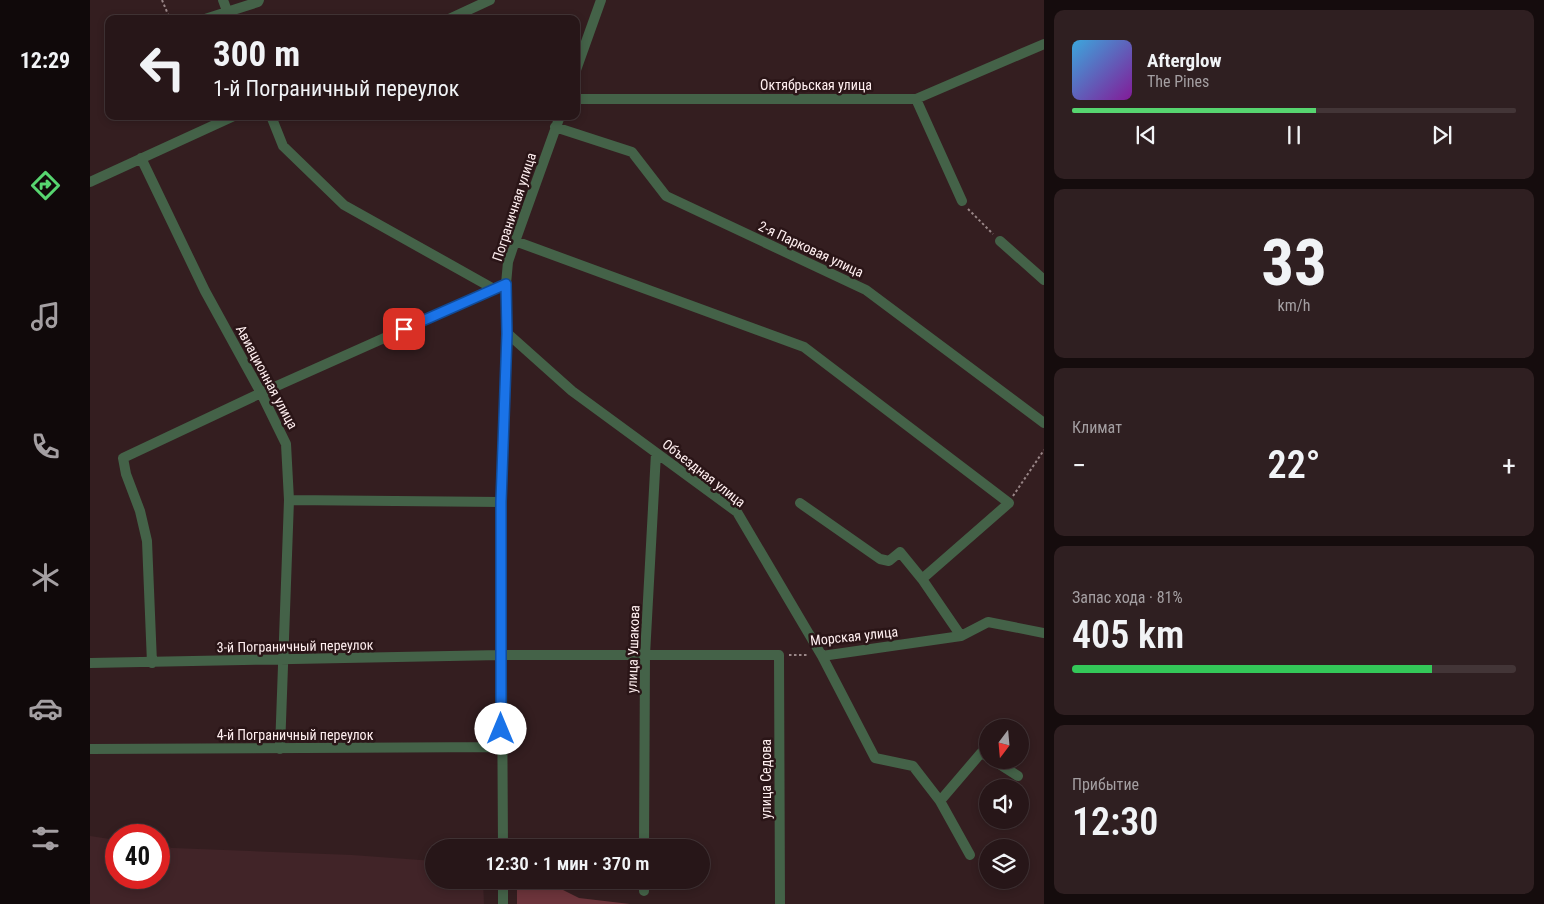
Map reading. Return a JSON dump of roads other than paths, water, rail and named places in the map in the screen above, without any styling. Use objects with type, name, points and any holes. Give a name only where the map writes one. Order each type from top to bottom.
[{"type":"street","points":[[222,0],[229,15],[259,0]]},
{"type":"street","points":[[458,15],[490,0]]},
{"type":"street","points":[[580,59],[601,0]]},
{"type":"street","name":"Октябрьская улица","points":[[580,99],[916,99],[1044,44]]},
{"type":"street","points":[[916,99],[962,201]]},
{"type":"street","points":[[90,182],[225,120]]},
{"type":"street","points":[[273,120],[283,146],[344,205],[494,289]]},
{"type":"street","name":"Пограничная улица","points":[[502,839],[501,502],[507,334],[506,284],[508,262],[514,241],[559,120]]},
{"type":"street","name":"2-я Парковая улица","points":[[556,127],[632,152],[666,196],[866,290],[1044,423]]},
{"type":"street","name":"Авиационная улица","points":[[140,158],[205,291],[261,393],[286,444],[289,500],[280,749]]},
{"type":"street","points":[[514,241],[804,347],[1009,503],[922,580]]},
{"type":"street","points":[[1000,241],[1044,280]]},
{"type":"street","points":[[152,662],[147,541],[140,511],[126,474],[123,458],[261,393],[506,284]]},
{"type":"street","name":"Объездная улица","points":[[507,334],[572,391],[736,512],[822,656],[875,758],[914,766],[940,801]]},
{"type":"street","name":"улица Ушакова","points":[[644,839],[645,656],[656,453]]},
{"type":"street","points":[[289,500],[501,502]]},
{"type":"street","points":[[800,503],[880,559],[888,561],[900,552],[961,636]]},
{"type":"street","name":"Морская улица","points":[[822,656],[961,636],[988,622],[1044,633]]},
{"type":"street","points":[[502,655],[645,656]]},
{"type":"street","name":"3-й Пограничный переулок","points":[[90,663],[502,655]]},
{"type":"street","name":"улица Седова","points":[[645,656],[779,655],[780,904]]},
{"type":"street","name":"4-й Пограничный переулок","points":[[90,749],[501,747]]},
{"type":"street","points":[[970,856],[940,801],[979,755]]},
{"type":"street","points":[[1007,769],[1018,776]]},
{"type":"street","points":[[503,889],[503,904]]}]
